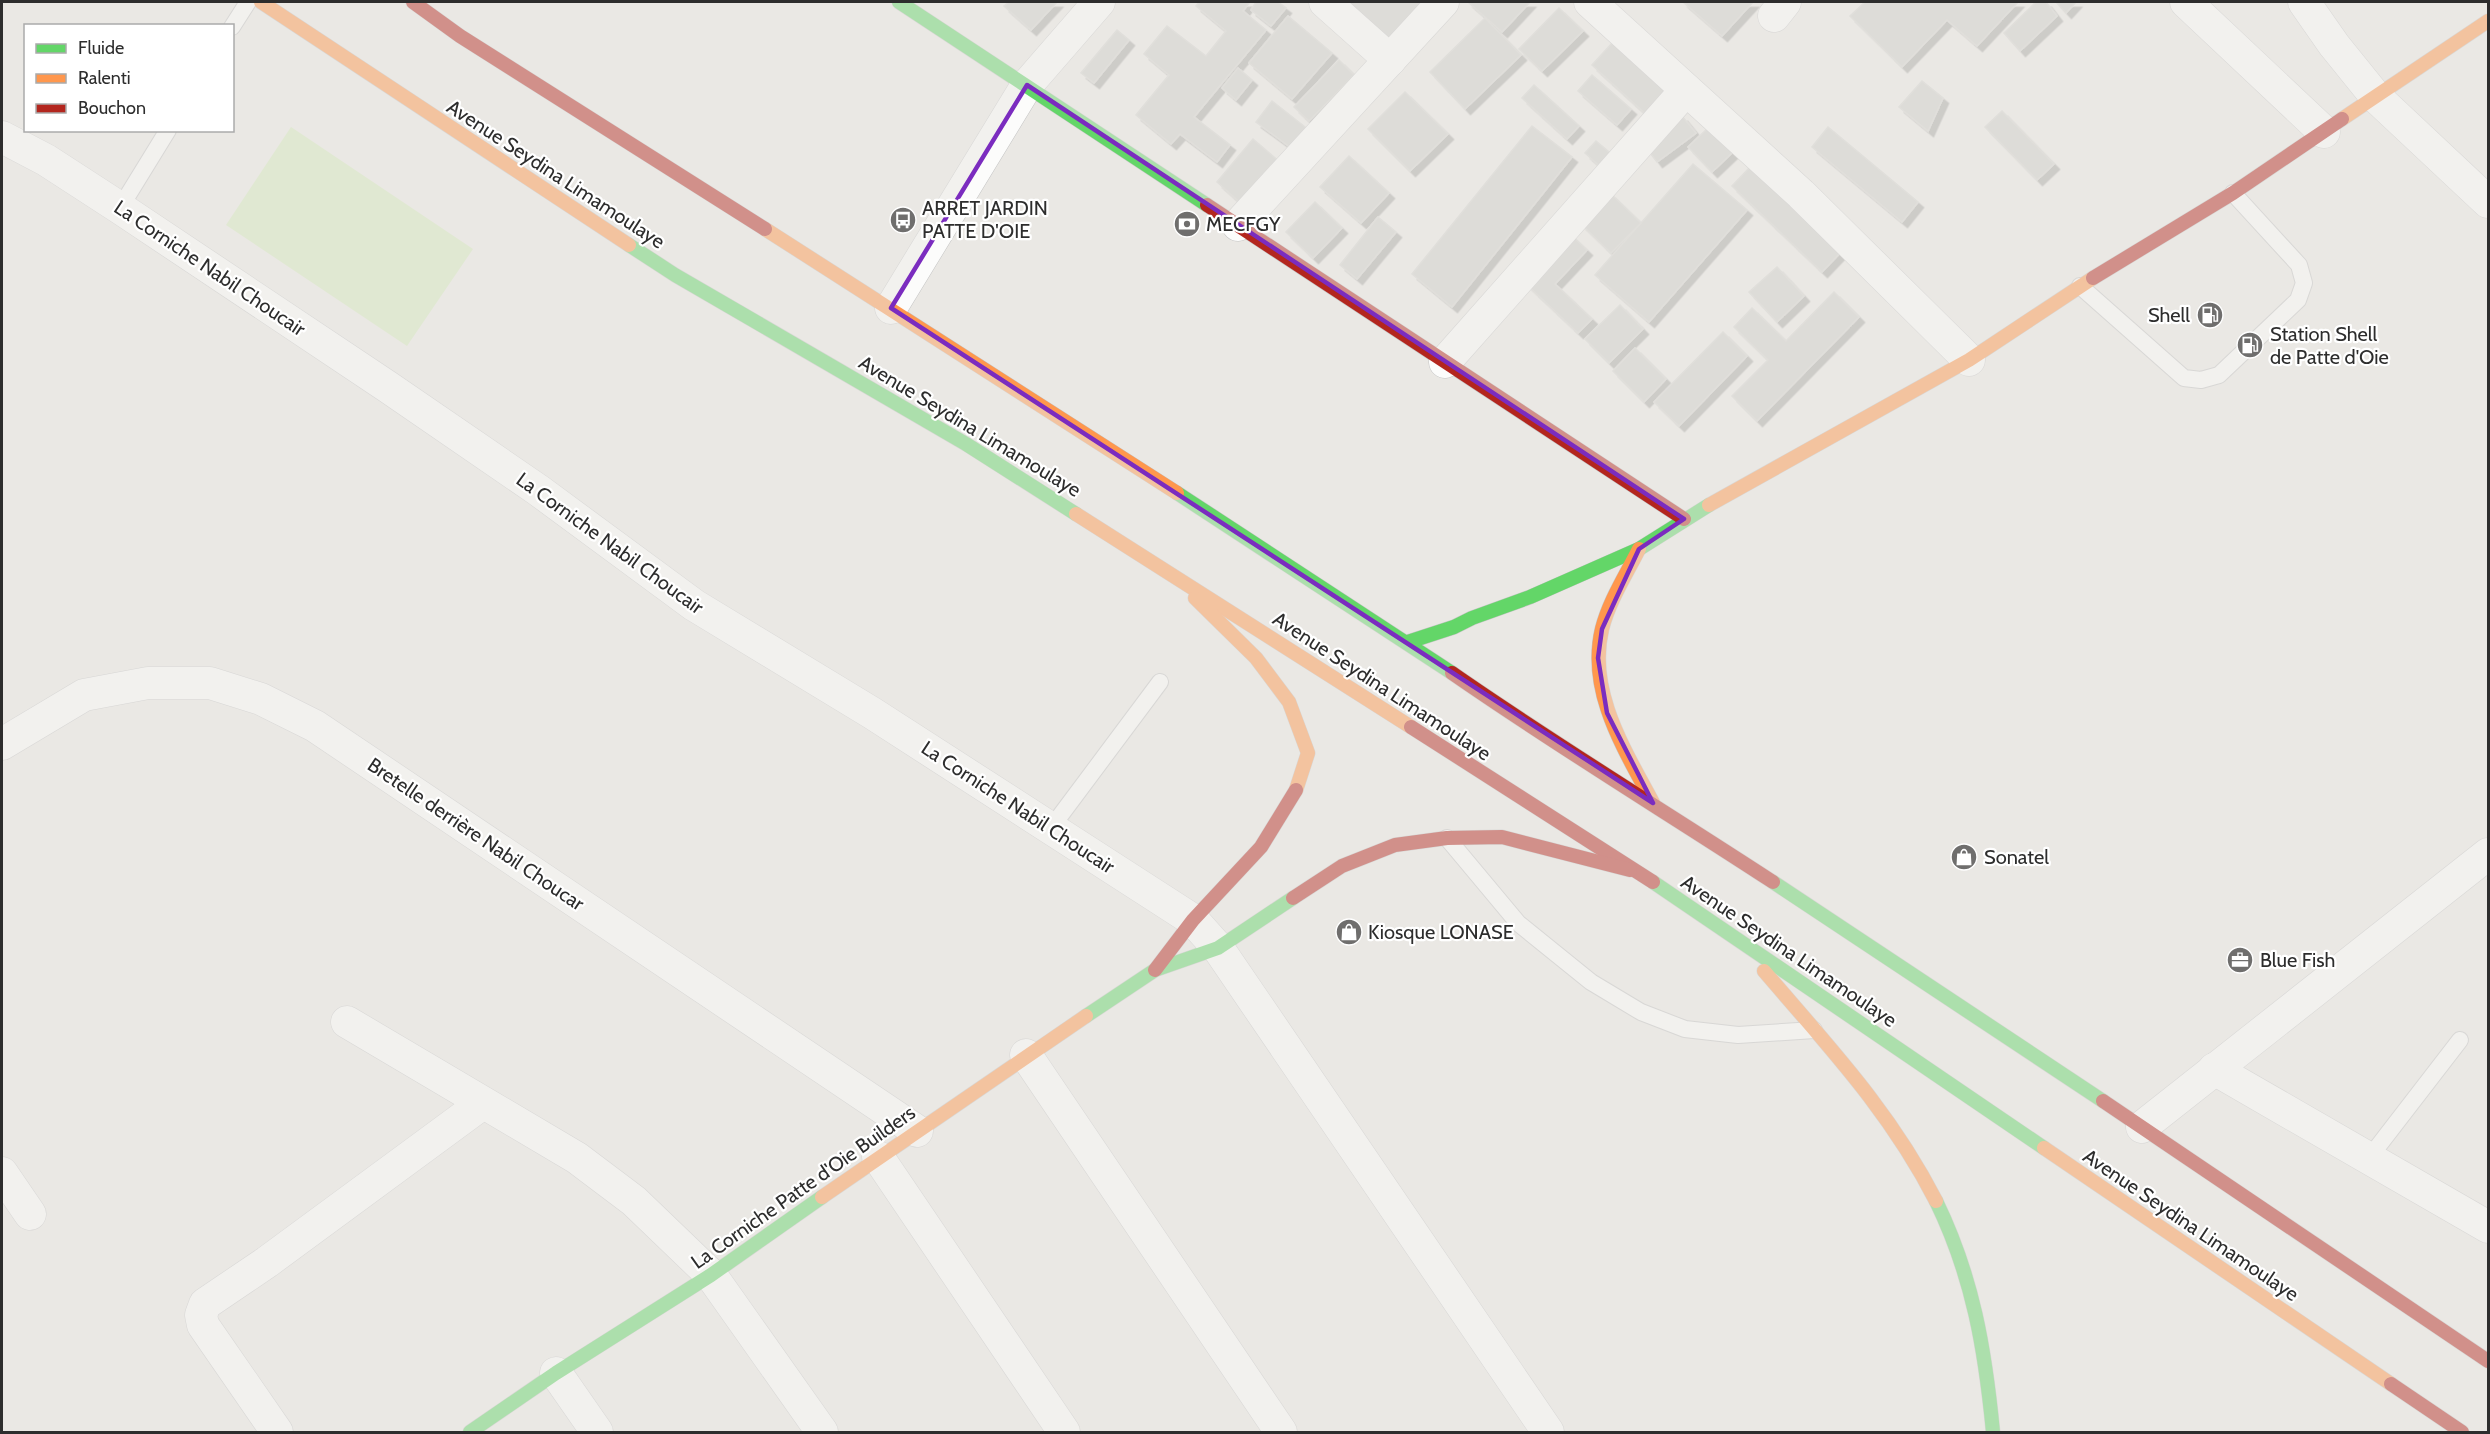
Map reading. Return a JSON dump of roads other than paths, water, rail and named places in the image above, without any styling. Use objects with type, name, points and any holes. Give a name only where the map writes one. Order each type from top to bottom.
[{"type":"main road","name":"Avenue Seydina Limamoulaye","points":[[261,2],[675,275],[966,444],[1640,873],[2462,1432]]},
{"type":"main road","points":[[413,2],[460,36],[891,308],[1408,642],[1523,722],[1653,803],[2142,1127],[2488,1361]]},
{"type":"main road","points":[[899,2],[1684,519]]},
{"type":"main road","points":[[1408,642],[1454,627],[1530,597],[1639,549],[1684,519],[1969,360],[2080,285],[2233,193],[2488,21]]},
{"type":"main road","points":[[1639,549],[1602,629],[1598,658],[1607,713],[1653,803]]},
{"type":"main road","points":[[1155,970],[1192,920],[1260,847],[1294,795],[1308,753],[1289,702],[1256,658],[1163,568]]},
{"type":"main road","points":[[1155,970],[1218,948],[1342,867],[1395,845],[1447,838],[1502,837],[1640,873]]},
{"type":"main road","points":[[1738,940],[1854,1074],[1888,1120],[1922,1174],[1946,1225],[1974,1302],[1987,1375],[1993,1432]]},
{"type":"main road","name":"La Corniche Patte d'Oie Builders","points":[[470,1432],[556,1373],[711,1275],[1026,1055],[1155,970]]},
{"type":"street","points":[[891,308],[1027,85],[1099,2]]},
{"type":"street","points":[[1325,2],[1390,60]]},
{"type":"street","points":[[1238,225],[1443,2]]},
{"type":"street","points":[[1590,2],[1801,194],[1969,360]]},
{"type":"street","points":[[2186,2],[2324,132]]},
{"type":"street","points":[[2304,2],[2376,98],[2488,202]]},
{"type":"street","points":[[1445,362],[1686,90]]},
{"type":"street","name":"La Corniche Nabil Choucair","points":[[2,137],[46,160],[120,208],[538,490],[694,605],[872,713],[1192,920],[1218,948],[1548,1432]]},
{"type":"street","name":"Bretelle derrière Nabil Choucar","points":[[2,744],[84,695],[148,682],[210,683],[261,699],[315,726],[917,1131]]},
{"type":"street","points":[[2142,1127],[2488,854]]},
{"type":"street","points":[[347,1023],[577,1158],[634,1201],[711,1275],[822,1432]]},
{"type":"street","points":[[1026,1055],[1281,1432]]},
{"type":"street","points":[[2214,1069],[2488,1227]]},
{"type":"street","points":[[277,1432],[203,1325],[201,1315],[205,1304],[267,1262],[483,1103]]},
{"type":"street","points":[[878,1157],[1064,1432]]},
{"type":"street","points":[[2,1173],[30,1214]]},
{"type":"street","points":[[556,1373],[597,1432]]},
{"type":"lane","points":[[234,24],[248,2]]},
{"type":"lane","points":[[120,208],[167,132]]},
{"type":"lane","points":[[2080,285],[2184,378],[2201,380],[2219,375],[2298,300],[2304,283],[2299,265],[2233,193]]},
{"type":"lane","points":[[1051,828],[1160,682]]},
{"type":"lane","points":[[1447,838],[1518,923],[1591,982],[1641,1012],[1685,1029],[1738,1035],[1814,1030]]},
{"type":"lane","points":[[2369,1158],[2460,1040]]},
{"type":"place","name":"ARRET JARDIN PATTE D'OIE","points":[[903,220]]},
{"type":"place","name":"MECFGY","points":[[1187,224]]},
{"type":"place","name":"Shell","points":[[2210,315]]},
{"type":"place","name":"Station Shell de Patte d'Oie","points":[[2250,345]]},
{"type":"place","name":"Sonatel","points":[[1964,857]]},
{"type":"place","name":"Kiosque LONASE","points":[[1349,932]]},
{"type":"place","name":"Blue Fish","points":[[2240,960]]}]
